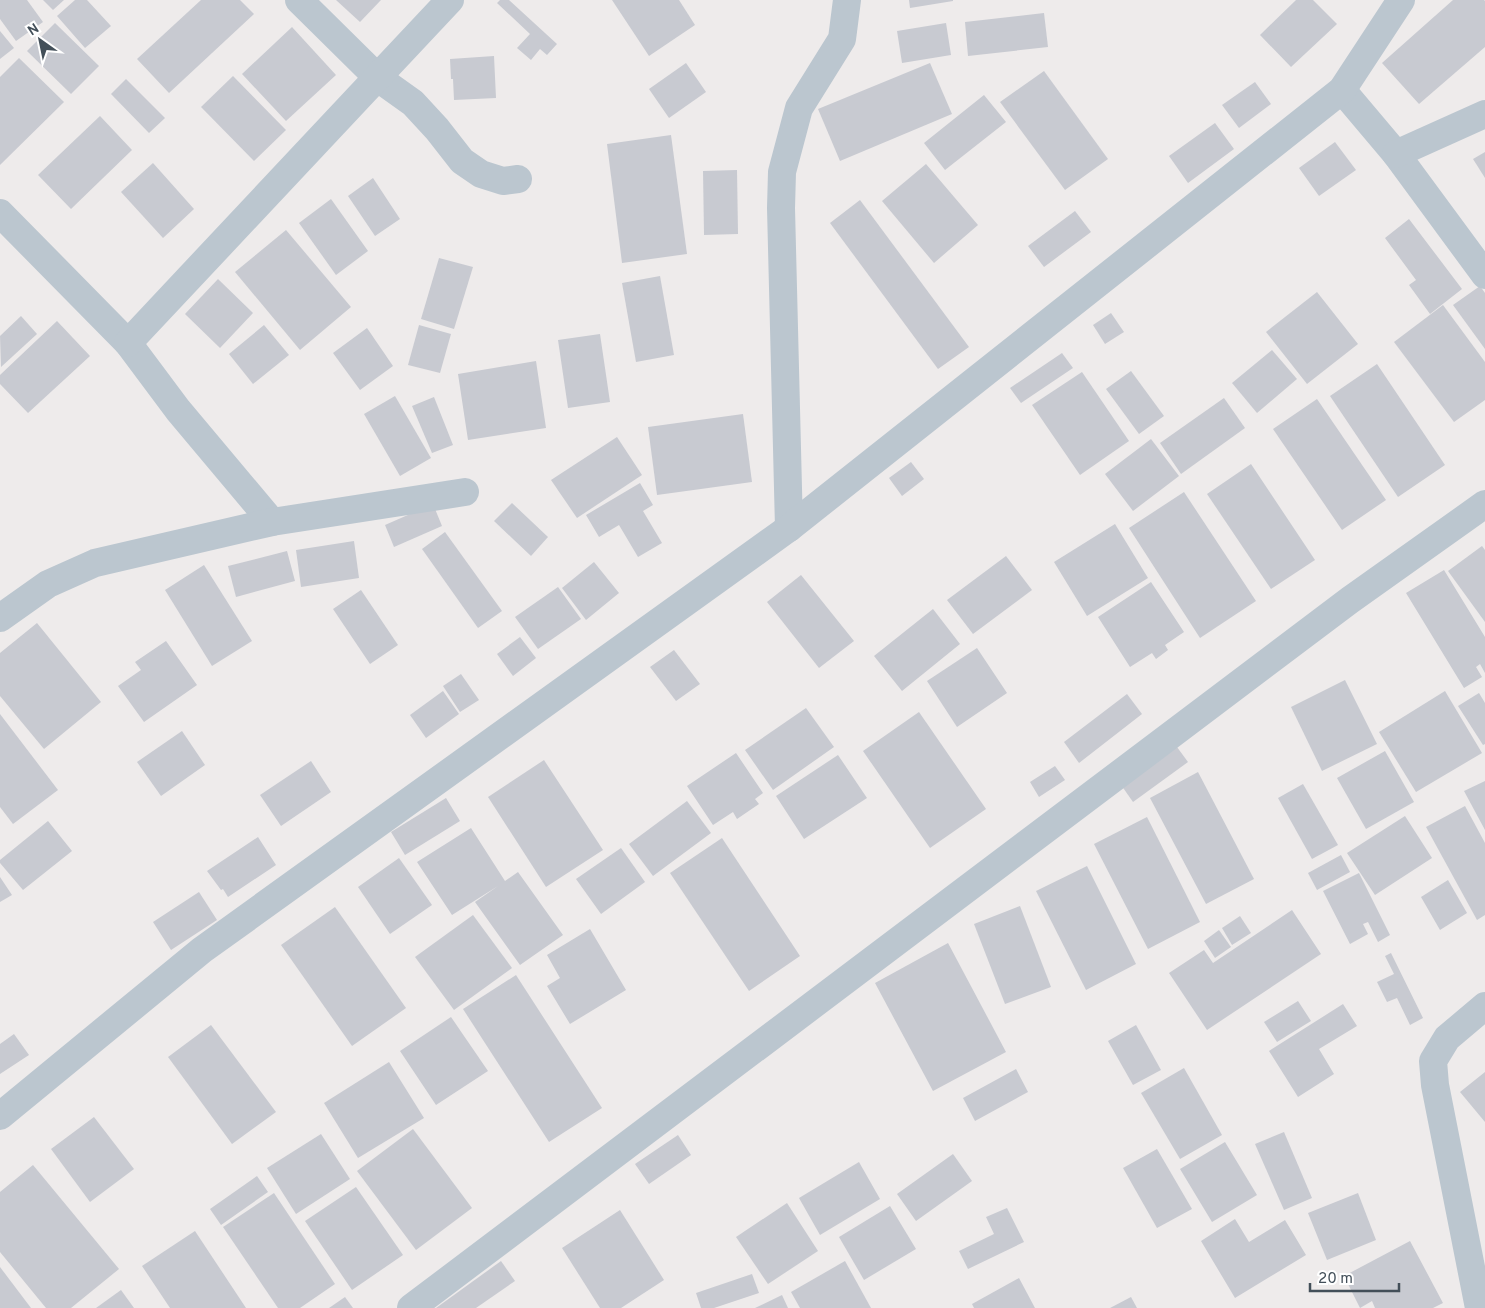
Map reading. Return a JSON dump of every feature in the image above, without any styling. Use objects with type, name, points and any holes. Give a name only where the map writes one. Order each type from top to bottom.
[{"type":"street","points":[[299,0],[378,78],[413,103],[462,160],[481,174],[503,181],[518,179]]},
{"type":"street","points":[[128,342],[450,0]]},
{"type":"street","points":[[789,528],[781,208],[782,172],[799,108],[842,39],[848,0]]},
{"type":"street","points":[[0,1116],[202,950],[789,528],[1342,90],[1401,0]]},
{"type":"street","points":[[1342,90],[1396,154],[1485,275]]},
{"type":"street","points":[[1396,154],[1485,114]]},
{"type":"street","points":[[0,213],[128,342],[178,410],[272,522]]},
{"type":"street","points":[[0,618],[48,584],[95,564],[272,522],[465,492]]},
{"type":"street","points":[[411,1308],[1350,600],[1485,504]]},
{"type":"street","points":[[1479,1308],[1435,1085],[1433,1061],[1446,1038],[1485,1006]]},
{"type":"building","points":[[0,0],[27,0],[43,22],[16,41],[0,19]]},
{"type":"building","points":[[43,0],[64,0],[53,10]]},
{"type":"building","points":[[75,0],[87,0],[111,26],[85,48],[57,16]]},
{"type":"building","points":[[201,0],[240,0],[254,14],[169,93],[137,59]]},
{"type":"building","points":[[336,0],[381,0],[360,22]]},
{"type":"building","points":[[500,0],[509,0],[557,44],[547,55],[540,49],[531,60],[517,48],[530,34],[497,3]]},
{"type":"building","points":[[612,0],[679,0],[695,25],[649,56]]},
{"type":"building","points":[[909,0],[953,0],[953,1],[910,8]]},
{"type":"building","points":[[1296,0],[1313,0],[1337,24],[1291,67],[1260,35]]},
{"type":"building","points":[[1453,0],[1485,1],[1485,47],[1419,104],[1382,63]]},
{"type":"building","points":[[1044,13],[1048,47],[968,56],[965,22]]},
{"type":"building","points":[[55,23],[99,66],[71,94],[27,51]]},
{"type":"building","points":[[946,23],[951,55],[902,63],[897,31]]},
{"type":"building","points":[[292,27],[336,75],[286,121],[242,74]]},
{"type":"building","points":[[0,31],[14,48],[0,59]]},
{"type":"building","points":[[494,56],[496,98],[454,100],[450,59]]},
{"type":"building","points":[[19,58],[64,102],[0,165],[0,77]]},
{"type":"building","points":[[686,63],[706,92],[669,118],[649,89]]},
{"type":"building","points":[[930,63],[952,114],[840,161],[818,109]]},
{"type":"building","points":[[1044,71],[1108,159],[1065,190],[1000,102]]},
{"type":"building","points":[[233,76],[286,130],[254,161],[201,107]]},
{"type":"building","points":[[126,79],[165,118],[149,133],[111,94]]},
{"type":"building","points":[[1255,82],[1271,104],[1239,128],[1222,105]]},
{"type":"building","points":[[984,95],[1006,122],[945,170],[924,143]]},
{"type":"building","points":[[100,116],[132,150],[71,209],[38,175]]},
{"type":"building","points":[[1215,123],[1234,149],[1188,183],[1169,156]]},
{"type":"building","points":[[671,135],[687,254],[622,263],[607,144]]},
{"type":"building","points":[[1335,142],[1356,170],[1319,196],[1299,168]]},
{"type":"building","points":[[1485,152],[1485,178],[1473,159]]},
{"type":"building","points":[[153,163],[194,209],[163,238],[121,192]]},
{"type":"building","points":[[926,164],[978,225],[934,263],[882,201]]},
{"type":"building","points":[[737,170],[738,234],[704,235],[703,171]]},
{"type":"building","points":[[373,178],[400,219],[375,236],[348,196]]},
{"type":"building","points":[[331,199],[368,251],[336,275],[299,223]]},
{"type":"building","points":[[860,200],[969,347],[938,369],[830,223]]},
{"type":"building","points":[[1075,211],[1091,232],[1044,267],[1028,246]]},
{"type":"building","points":[[1409,219],[1462,289],[1430,314],[1409,285],[1416,280],[1385,238]]},
{"type":"building","points":[[286,230],[351,307],[300,350],[235,272]]},
{"type":"building","points":[[439,258],[473,267],[454,329],[421,319]]},
{"type":"building","points":[[660,276],[674,355],[636,362],[622,283]]},
{"type":"building","points":[[218,279],[253,313],[220,348],[185,314]]},
{"type":"building","points":[[1480,286],[1485,293],[1485,349],[1453,305]]},
{"type":"building","points":[[1317,292],[1358,344],[1307,384],[1266,332]]},
{"type":"building","points":[[1443,305],[1485,362],[1485,400],[1454,422],[1394,342]]},
{"type":"building","points":[[1111,313],[1124,332],[1105,344],[1093,325]]},
{"type":"building","points":[[21,316],[37,334],[1,367],[0,336]]},
{"type":"building","points":[[57,321],[90,356],[28,413],[0,384],[0,375]]},
{"type":"building","points":[[264,325],[289,355],[253,384],[229,354]]},
{"type":"building","points":[[419,325],[451,334],[440,373],[408,365]]},
{"type":"building","points":[[367,328],[393,366],[360,390],[333,353]]},
{"type":"building","points":[[600,334],[610,402],[568,408],[558,340]]},
{"type":"building","points":[[1272,350],[1297,379],[1257,413],[1232,383]]},
{"type":"building","points":[[1062,353],[1073,368],[1021,403],[1010,388]]},
{"type":"building","points":[[536,361],[546,428],[468,440],[458,374]]},
{"type":"building","points":[[1377,364],[1445,465],[1398,497],[1330,396]]},
{"type":"building","points":[[1131,371],[1164,416],[1139,434],[1106,389]]},
{"type":"building","points":[[1082,372],[1129,441],[1080,475],[1032,405]]},
{"type":"building","points":[[395,396],[431,458],[400,476],[364,414]]},
{"type":"building","points":[[434,397],[453,445],[432,453],[412,406]]},
{"type":"building","points":[[1224,398],[1245,428],[1181,474],[1160,443]]},
{"type":"building","points":[[1317,399],[1386,500],[1342,530],[1273,429]]},
{"type":"building","points":[[743,414],[752,482],[657,495],[648,427]]},
{"type":"building","points":[[617,437],[642,475],[577,518],[551,480]]},
{"type":"building","points":[[1151,439],[1179,476],[1133,511],[1105,474]]},
{"type":"building","points":[[911,462],[924,479],[902,496],[889,478]]},
{"type":"building","points":[[1251,464],[1315,560],[1271,589],[1207,494]]},
{"type":"building","points":[[640,483],[653,505],[643,511],[662,543],[638,557],[619,525],[599,537],[586,515]]},
{"type":"building","points":[[1184,492],[1256,601],[1200,638],[1129,528]]},
{"type":"building","points":[[512,503],[548,537],[531,556],[494,521]]},
{"type":"building","points":[[433,504],[442,526],[394,547],[385,525]]},
{"type":"building","points":[[1115,524],[1148,578],[1087,616],[1054,562]]},
{"type":"building","points":[[445,532],[502,611],[478,628],[422,549]]},
{"type":"building","points":[[354,541],[359,578],[301,587],[296,550]]},
{"type":"building","points":[[1482,546],[1485,550],[1485,622],[1448,571]]},
{"type":"building","points":[[287,551],[295,581],[236,597],[228,566]]},
{"type":"building","points":[[1006,556],[1032,590],[973,634],[947,600]]},
{"type":"building","points":[[594,562],[619,593],[586,620],[562,588]]},
{"type":"building","points":[[204,565],[252,641],[212,666],[165,590]]},
{"type":"building","points":[[1444,570],[1485,637],[1485,673],[1480,664],[1476,667],[1482,677],[1464,688],[1406,593]]},
{"type":"building","points":[[801,575],[854,641],[819,668],[767,602]]},
{"type":"building","points":[[1151,582],[1184,632],[1165,645],[1168,650],[1156,659],[1152,653],[1130,667],[1098,617]]},
{"type":"building","points":[[558,587],[581,619],[538,649],[515,617]]},
{"type":"building","points":[[361,590],[398,645],[370,664],[333,609]]},
{"type":"building","points":[[933,609],[960,644],[902,691],[874,656]]},
{"type":"building","points":[[37,623],[101,702],[44,749],[0,696],[0,653]]},
{"type":"building","points":[[520,637],[536,658],[513,676],[497,654]]},
{"type":"building","points":[[166,641],[197,685],[144,722],[118,686],[141,670],[135,662]]},
{"type":"building","points":[[977,648],[1007,693],[957,727],[927,681]]},
{"type":"building","points":[[674,650],[700,684],[676,701],[650,667]]},
{"type":"building","points":[[461,674],[479,700],[460,712],[443,686]]},
{"type":"building","points":[[1345,680],[1377,744],[1322,771],[1291,707]]},
{"type":"building","points":[[443,691],[459,714],[426,738],[410,715]]},
{"type":"building","points":[[1445,691],[1482,753],[1416,792],[1379,732]]},
{"type":"building","points":[[1479,693],[1485,703],[1485,744],[1483,745],[1458,706]]},
{"type":"building","points":[[1127,694],[1142,714],[1079,763],[1064,742]]},
{"type":"building","points":[[806,708],[834,747],[773,790],[745,750]]},
{"type":"building","points":[[919,712],[986,809],[930,848],[863,751]]},
{"type":"building","points":[[0,714],[58,790],[13,824],[0,807]]},
{"type":"building","points":[[182,731],[205,765],[161,796],[137,762]]},
{"type":"building","points":[[1174,743],[1188,762],[1133,802],[1119,782]]},
{"type":"building","points":[[1385,751],[1414,802],[1366,829],[1337,778]]},
{"type":"building","points":[[736,753],[763,793],[755,799],[759,804],[737,819],[733,812],[713,825],[687,786]]},
{"type":"building","points":[[838,755],[867,798],[804,839],[776,796]]},
{"type":"building","points":[[544,760],[603,850],[546,887],[488,797]]},
{"type":"building","points":[[311,761],[331,792],[281,826],[260,795]]},
{"type":"building","points":[[1055,766],[1065,780],[1039,797],[1030,782]]},
{"type":"building","points":[[1198,772],[1254,879],[1206,904],[1150,798]]},
{"type":"building","points":[[1485,781],[1485,830],[1464,791]]},
{"type":"building","points":[[1303,784],[1338,845],[1312,859],[1278,798]]},
{"type":"building","points":[[446,798],[460,821],[405,855],[391,832]]},
{"type":"building","points":[[687,801],[711,833],[653,876],[629,844]]},
{"type":"building","points":[[1465,806],[1485,843],[1485,915],[1477,920],[1426,827]]},
{"type":"building","points":[[1405,816],[1432,858],[1375,895],[1347,853]]},
{"type":"building","points":[[1147,817],[1200,922],[1148,949],[1094,844]]},
{"type":"building","points":[[48,821],[72,851],[23,890],[0,863],[0,860]]},
{"type":"building","points":[[471,828],[505,881],[518,872],[563,935],[520,965],[475,902],[498,886],[452,915],[417,862]]},
{"type":"building","points":[[258,837],[276,865],[228,897],[207,871]]},
{"type":"building","points":[[722,838],[800,956],[749,991],[670,873]]},
{"type":"building","points":[[621,848],[645,882],[601,914],[576,879]]},
{"type":"building","points":[[1341,855],[1350,872],[1317,890],[1308,873]]},
{"type":"building","points":[[399,858],[432,905],[390,934],[358,887]]},
{"type":"building","points":[[1087,866],[1136,964],[1086,990],[1036,891]]},
{"type":"building","points":[[1359,873],[1390,935],[1378,942],[1368,922],[1363,924],[1368,934],[1350,944],[1323,891]]},
{"type":"building","points":[[0,877],[12,895],[0,902]]},
{"type":"building","points":[[1448,880],[1467,913],[1440,930],[1421,897]]},
{"type":"building","points":[[199,892],[217,920],[171,950],[153,922]]},
{"type":"building","points":[[1020,906],[1051,987],[1005,1004],[974,924]]},
{"type":"building","points":[[335,907],[406,1008],[352,1046],[281,945]]},
{"type":"building","points":[[1292,910],[1321,954],[1207,1030],[1169,973],[1204,950],[1213,963]]},
{"type":"building","points":[[473,915],[512,968],[454,1010],[415,957]]},
{"type":"building","points":[[1240,916],[1251,933],[1232,945],[1222,928]]},
{"type":"building","points":[[590,929],[626,990],[570,1024],[547,986],[560,978],[547,955]]},
{"type":"building","points":[[1219,930],[1231,947],[1215,958],[1204,941]]},
{"type":"building","points":[[948,943],[1006,1052],[933,1091],[875,983]]},
{"type":"building","points":[[1391,953],[1423,1018],[1410,1025],[1397,998],[1387,1002],[1377,982],[1394,974],[1385,956]]},
{"type":"building","points":[[516,975],[602,1108],[549,1142],[463,1009]]},
{"type":"building","points":[[1298,1001],[1311,1021],[1277,1042],[1264,1022]]},
{"type":"building","points":[[1343,1004],[1357,1026],[1319,1049],[1334,1074],[1298,1097],[1269,1051]]},
{"type":"building","points":[[451,1017],[488,1071],[436,1105],[400,1051]]},
{"type":"building","points":[[211,1025],[276,1112],[232,1144],[168,1057]]},
{"type":"building","points":[[1136,1025],[1161,1070],[1133,1085],[1108,1041]]},
{"type":"building","points":[[14,1034],[29,1055],[0,1074],[0,1044]]},
{"type":"building","points":[[389,1062],[424,1118],[358,1158],[324,1103]]},
{"type":"building","points":[[1184,1068],[1222,1135],[1180,1159],[1141,1093]]},
{"type":"building","points":[[1016,1069],[1028,1092],[975,1121],[963,1098]]},
{"type":"building","points":[[1485,1072],[1485,1122],[1460,1092]]},
{"type":"building","points":[[94,1117],[134,1169],[90,1202],[51,1149]]},
{"type":"building","points":[[413,1129],[472,1208],[416,1250],[357,1171]]},
{"type":"building","points":[[1284,1132],[1312,1198],[1284,1210],[1255,1144]]},
{"type":"building","points":[[321,1134],[350,1179],[296,1214],[267,1168]]},
{"type":"building","points":[[678,1135],[691,1155],[649,1184],[635,1164]]},
{"type":"building","points":[[1225,1142],[1257,1195],[1212,1222],[1180,1169]]},
{"type":"building","points":[[1157,1149],[1192,1209],[1157,1228],[1123,1168]]},
{"type":"building","points":[[953,1154],[972,1181],[916,1221],[897,1194]]},
{"type":"building","points":[[859,1162],[880,1199],[820,1235],[799,1198]]},
{"type":"building","points":[[33,1165],[119,1269],[71,1308],[46,1308],[0,1252],[0,1192]]},
{"type":"building","points":[[257,1176],[268,1192],[221,1225],[210,1209]]},
{"type":"building","points":[[356,1187],[403,1255],[352,1290],[305,1221]]},
{"type":"building","points":[[274,1193],[335,1284],[300,1308],[278,1308],[223,1227]]},
{"type":"building","points":[[1358,1193],[1376,1240],[1327,1260],[1308,1213]]},
{"type":"building","points":[[787,1203],[818,1251],[768,1284],[736,1237]]},
{"type":"building","points":[[890,1206],[916,1249],[864,1280],[839,1237]]},
{"type":"building","points":[[1007,1208],[1024,1242],[968,1269],[959,1251],[994,1234],[986,1217]]},
{"type":"building","points":[[620,1210],[664,1280],[621,1308],[600,1308],[562,1248]]},
{"type":"building","points":[[1235,1219],[1249,1242],[1285,1220],[1306,1255],[1235,1298],[1201,1241]]},
{"type":"building","points":[[195,1231],[246,1308],[170,1308],[142,1266]]},
{"type":"building","points":[[1410,1241],[1443,1303],[1433,1308],[1375,1308],[1372,1301],[1360,1308],[1344,1276]]},
{"type":"building","points":[[501,1261],[515,1281],[476,1308],[436,1308]]},
{"type":"building","points":[[845,1261],[871,1308],[800,1308],[791,1292]]},
{"type":"building","points":[[0,1267],[31,1308],[0,1308]]},
{"type":"building","points":[[752,1274],[759,1293],[714,1308],[701,1308],[696,1293]]},
{"type":"building","points":[[1019,1278],[1035,1308],[974,1308],[972,1304]]},
{"type":"building","points":[[121,1290],[134,1308],[96,1308]]},
{"type":"building","points":[[782,1295],[788,1308],[755,1308]]},
{"type":"building","points":[[345,1297],[353,1308],[329,1308]]},
{"type":"building","points":[[1131,1297],[1137,1308],[1110,1308]]}]
